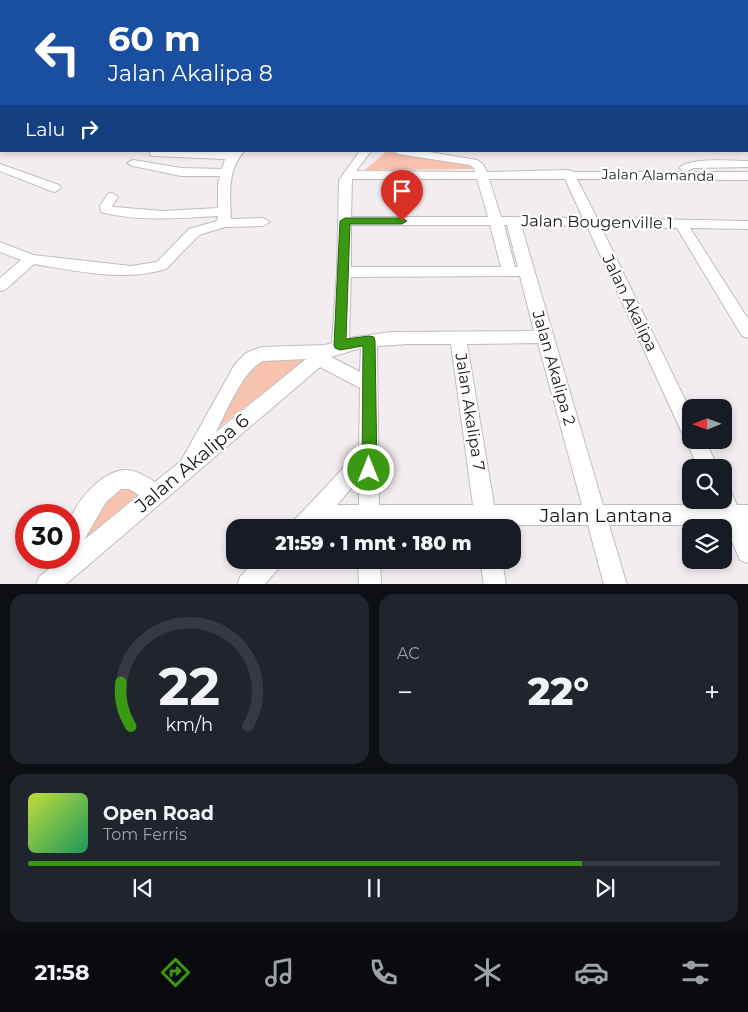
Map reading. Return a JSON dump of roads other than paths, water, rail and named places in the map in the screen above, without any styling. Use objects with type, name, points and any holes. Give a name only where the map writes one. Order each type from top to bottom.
[{"type":"street","points":[[365,152],[347,175],[345,188],[344,272],[328,352],[370,385]]},
{"type":"street","points":[[405,152],[473,162],[479,166],[505,221],[509,272]]},
{"type":"street","points":[[154,153],[236,153],[226,174],[222,201],[224,218]]},
{"type":"street","points":[[133,163],[181,172],[226,174]]},
{"type":"street","points":[[673,175],[694,165],[748,164]]},
{"type":"street","points":[[0,167],[55,188]]},
{"type":"street","name":"Jalan Alamanda","points":[[347,175],[569,174],[748,176]]},
{"type":"street","name":"Jalan Akalipa","points":[[569,174],[682,413]]},
{"type":"street","points":[[112,197],[106,209],[113,211],[263,222]]},
{"type":"street","points":[[0,247],[31,259],[130,271],[161,266],[194,232],[224,218]]},
{"type":"street","name":"Jalan Bougenville 1","points":[[345,221],[505,221],[748,225]]},
{"type":"street","name":"Jalan Akalipa 2","points":[[505,221],[527,272],[616,584]]},
{"type":"street","points":[[681,224],[748,332]]},
{"type":"street","points":[[0,286],[31,259]]},
{"type":"street","points":[[344,272],[527,272]]},
{"type":"street","points":[[458,338],[544,337]]},
{"type":"street","name":"Jalan Akalipa 7","points":[[188,466],[241,369],[252,358],[260,354],[328,352],[369,341],[458,338],[486,519]]},
{"type":"street","points":[[369,341],[369,519]]},
{"type":"street","name":"Jalan Akalipa 6","points":[[80,550],[155,494],[328,352]]},
{"type":"street","points":[[310,519],[369,454]]},
{"type":"street","points":[[80,524],[92,503],[113,483],[122,479],[130,479],[155,494]]},
{"type":"street","points":[[734,510],[748,552]]},
{"type":"street","name":"Jalan Lantana","points":[[521,519],[734,510]]},
{"type":"street","name":"Jalan Akalipa 6","points":[[47,584],[60,569]]},
{"type":"street","points":[[251,583],[263,569]]},
{"type":"street","points":[[370,569],[370,584]]},
{"type":"street","points":[[492,569],[495,584]]}]
